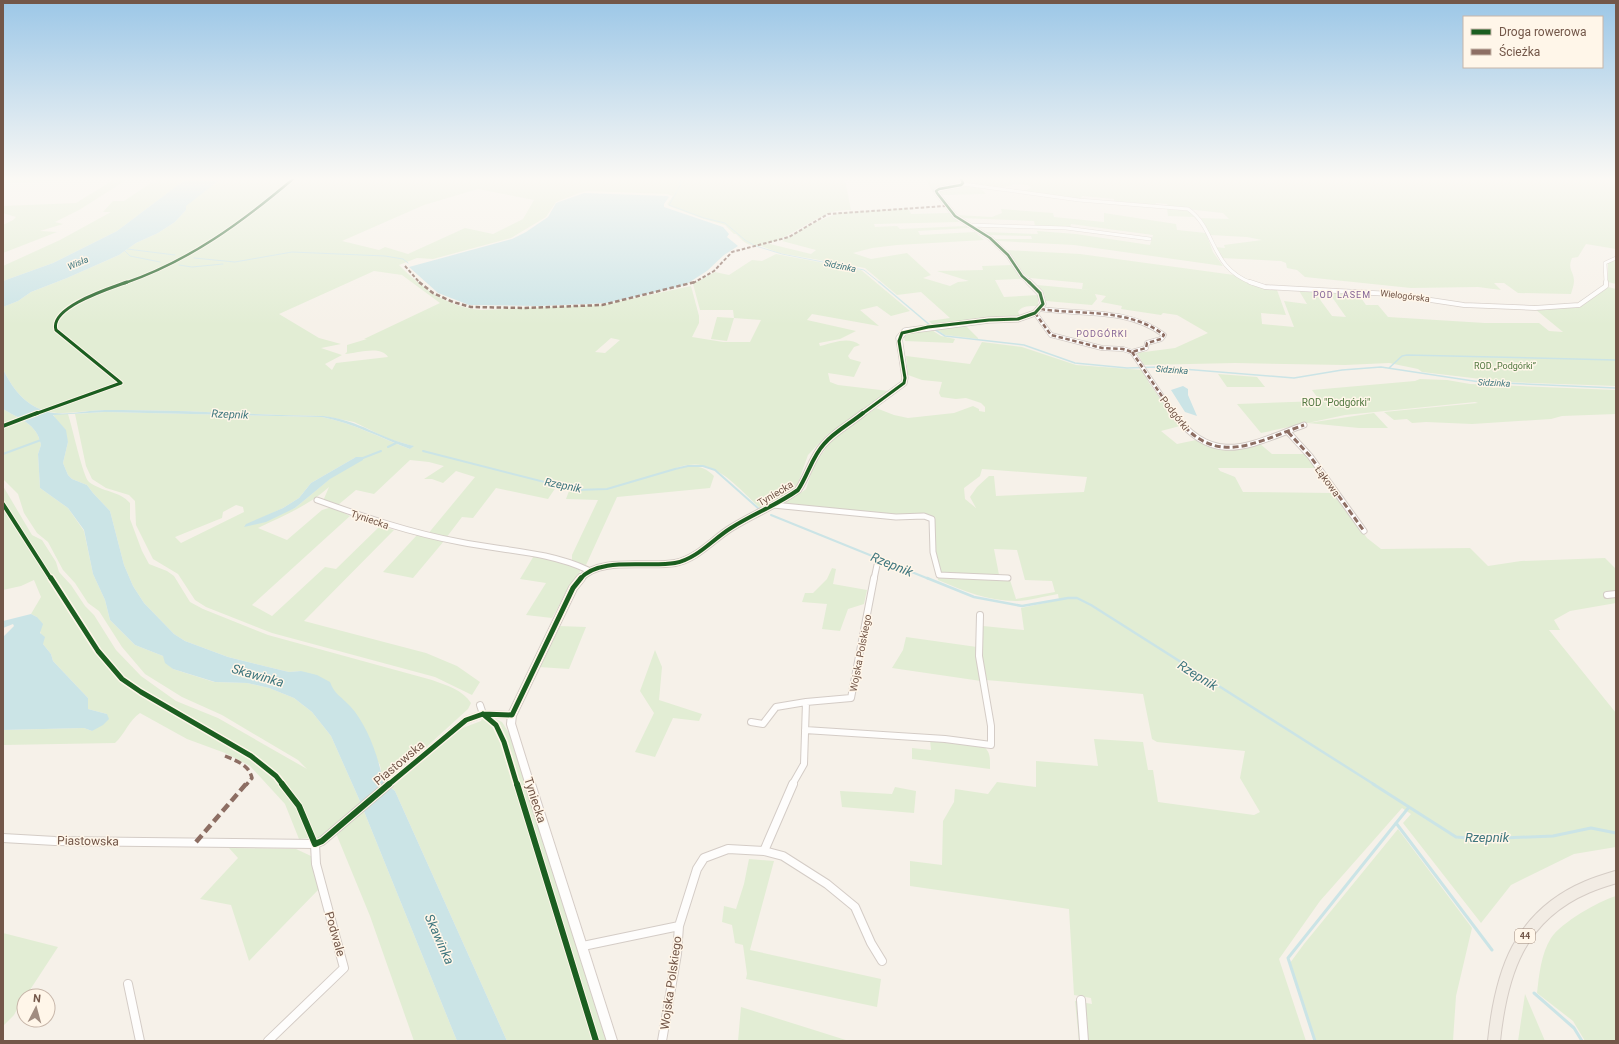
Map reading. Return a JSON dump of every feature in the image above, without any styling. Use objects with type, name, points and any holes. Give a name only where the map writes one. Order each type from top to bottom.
[{"type":"main road","name":"44","points":[[1494,1041],[1497,1005],[1502,985],[1512,958],[1526,933],[1536,922],[1565,898],[1593,885],[1616,877]]},
{"type":"street","points":[[973,228],[990,238],[1008,254],[1022,276],[1040,293],[1041,306],[1122,316],[1160,331],[1164,335],[1161,339],[1147,343],[1146,348],[1132,352],[1123,349],[1102,348],[1051,335],[1035,313]]},
{"type":"street","points":[[1057,228],[1150,239]]},
{"type":"street","name":"Wielogórska","points":[[1204,228],[1215,252],[1233,273],[1252,284],[1265,287],[1391,294],[1464,305],[1568,307],[1579,304],[1606,286],[1605,263],[1616,258]]},
{"type":"street","name":"Tyniecka","points":[[317,500],[371,521],[424,535],[484,547],[537,553],[566,561],[588,570],[602,566],[660,566],[684,561],[724,532],[798,490],[804,481],[811,463],[824,443],[902,386],[905,378],[900,336],[908,330],[989,320],[1018,319],[1035,313],[1041,306]]},
{"type":"street","name":"Podgórki","points":[[1132,352],[1179,421],[1197,438],[1207,444],[1238,446],[1259,442],[1304,425]]},
{"type":"street","name":"Łąkowa","points":[[1288,432],[1310,456],[1364,531]]},
{"type":"street","name":"Tyniecka","points":[[766,509],[896,517],[924,516],[932,519],[933,552],[938,575],[1008,578]]},
{"type":"street","name":"Wojska Polskiego","points":[[751,722],[764,724],[776,707],[806,702],[851,698],[877,565]]},
{"type":"street","points":[[512,715],[572,588],[579,578],[588,570]]},
{"type":"street","points":[[1607,595],[1616,594]]},
{"type":"street","points":[[805,730],[945,739],[991,745],[991,726],[979,656],[980,615]]},
{"type":"street","points":[[764,851],[787,795],[804,764],[806,702]]},
{"type":"street","points":[[480,705],[483,714]]},
{"type":"street","name":"Piastowska","points":[[3,838],[55,841],[318,842],[466,720],[483,714],[512,715]]},
{"type":"street","name":"Tyniecka","points":[[512,715],[511,724],[514,735],[583,946],[612,1041]]},
{"type":"street","name":"Podwale","points":[[268,1041],[344,968],[316,864],[318,842]]},
{"type":"street","name":"Wojska Polskiego","points":[[662,1041],[677,954],[679,926],[697,869],[704,858],[728,849],[764,851],[783,856],[827,884],[855,907],[870,944],[882,961]]},
{"type":"street","name":"Wojska Polskiego","points":[[583,946],[679,926]]},
{"type":"street","points":[[128,984],[140,1041]]},
{"type":"street","points":[[1081,1000],[1084,1041]]},
{"type":"green space","points":[[3,228],[51,228],[40,231],[57,232],[3,253]]},
{"type":"green space","points":[[82,228],[121,228],[53,263],[3,281],[3,266],[60,240]]},
{"type":"green space","points":[[166,228],[372,228],[342,241],[379,250],[385,247],[408,254],[465,228],[493,234],[506,228],[528,228],[511,238],[433,259],[417,258],[399,265],[426,289],[446,301],[481,310],[603,305],[691,286],[699,316],[699,323],[692,337],[723,342],[750,342],[761,320],[734,318],[733,310],[700,310],[693,284],[715,272],[729,275],[752,260],[762,261],[776,254],[861,270],[910,311],[891,316],[877,306],[860,310],[879,326],[812,314],[807,320],[856,331],[840,339],[819,343],[820,346],[836,342],[851,341],[860,345],[854,347],[848,356],[850,359],[861,362],[854,377],[828,373],[830,382],[838,385],[889,391],[827,435],[808,455],[798,483],[792,491],[760,508],[736,485],[709,467],[688,465],[676,468],[673,470],[684,467],[700,467],[704,469],[714,476],[710,488],[617,497],[586,565],[572,561],[572,555],[598,500],[566,499],[569,491],[556,487],[548,499],[496,488],[473,518],[462,517],[446,538],[427,535],[475,477],[456,471],[443,483],[432,479],[424,479],[444,466],[429,462],[410,460],[374,494],[356,490],[338,505],[323,501],[329,487],[313,500],[258,528],[287,540],[322,510],[332,507],[350,516],[252,605],[272,616],[325,567],[336,569],[380,526],[394,530],[304,621],[426,653],[457,666],[480,682],[472,695],[435,677],[272,633],[206,607],[195,600],[178,574],[153,559],[136,525],[135,501],[129,495],[106,488],[92,479],[86,466],[75,414],[105,412],[322,417],[356,427],[410,449],[413,446],[389,439],[354,422],[324,416],[132,410],[98,410],[67,413],[45,411],[25,400],[15,389],[3,369],[3,307],[18,301],[31,292],[119,255],[136,243]],"holes":[[[374,271],[402,275],[440,303],[364,339],[367,339],[347,345],[347,352],[345,354],[362,351],[380,351],[385,353],[388,357],[336,363],[332,370],[325,364],[342,355],[321,348],[341,344],[319,338],[279,314]],[[611,338],[620,340],[605,353],[595,352]],[[356,457],[295,508],[244,526],[283,508],[299,498],[311,483]],[[236,505],[243,507],[244,512],[181,543],[175,537],[222,518],[223,512]]]},
{"type":"green space","points":[[728,228],[802,228],[782,238],[761,245],[751,245],[734,234]]},
{"type":"green space","points":[[804,228],[899,228],[900,229],[968,228],[918,231],[920,235],[975,232],[984,240],[897,245],[872,248],[853,253],[871,259],[907,253],[931,275],[923,278],[950,286],[958,282],[969,281],[937,271],[983,270],[982,266],[1013,265],[1021,279],[995,280],[1004,297],[1038,295],[1038,306],[1027,306],[1022,308],[1018,312],[1021,317],[986,318],[932,324],[929,321],[950,318],[921,292],[897,295],[865,268],[779,253],[759,245],[770,244],[811,254],[816,250],[782,241]]},
{"type":"green space","points":[[1099,228],[1177,228],[1177,230],[1206,233],[1213,252],[1223,266],[1074,245],[998,241],[994,239],[1032,239],[1031,236],[988,235],[983,232],[1038,234],[1037,231],[1076,234],[1150,245],[1153,235]]},
{"type":"green space","points":[[1205,228],[1616,228],[1616,249],[1586,244],[1578,257],[1572,258],[1570,268],[1574,281],[1571,294],[1518,293],[1504,283],[1494,283],[1501,290],[1478,287],[1411,288],[1305,277],[1297,270],[1287,268],[1286,263],[1281,261],[1221,258],[1215,247],[1225,248],[1224,245],[1262,240],[1247,237],[1210,235]]},
{"type":"green space","name":"ROD „Podgórki”","points":[[1005,250],[1080,254],[1234,275],[1251,285],[1277,290],[1286,315],[1261,313],[1262,324],[1294,327],[1284,301],[1307,304],[1298,289],[1313,290],[1332,316],[1346,317],[1327,290],[1357,292],[1366,305],[1378,305],[1388,317],[1485,323],[1539,323],[1549,331],[1563,332],[1535,309],[1581,305],[1608,287],[1616,289],[1616,386],[1506,382],[1422,372],[1418,369],[1389,363],[1345,365],[1235,363],[1144,365],[1137,353],[1175,348],[1208,333],[1177,315],[1163,313],[1161,315],[1121,309],[1122,306],[1101,302],[1106,296],[1095,294],[1097,299],[1092,305],[1046,301],[1044,293],[1037,285],[1091,290],[1082,289],[1083,283],[1030,278],[1023,273]]},
{"type":"green space","points":[[1616,259],[1616,284],[1608,282],[1608,263]]},
{"type":"green space","points":[[717,317],[734,318],[727,341],[711,339]]},
{"type":"green space","points":[[964,324],[979,339],[945,335],[934,328]]},
{"type":"green space","points":[[930,329],[941,336],[955,339],[953,343],[905,341],[904,337],[907,333]]},
{"type":"green space","points":[[982,342],[1022,347],[1076,365],[1143,370],[1149,383],[1180,426],[1161,431],[1177,444],[1196,440],[1213,447],[1220,448],[1259,443],[1272,454],[1307,454],[1316,468],[1218,468],[1220,471],[1235,477],[1243,492],[1334,493],[1367,538],[1381,549],[1470,548],[1488,566],[1521,561],[1605,558],[1616,569],[1616,603],[1570,611],[1554,620],[1560,630],[1549,630],[1616,713],[1616,847],[1574,854],[1511,885],[1481,923],[1403,823],[1411,814],[1402,808],[1320,901],[1279,959],[1306,1041],[1079,1041],[1075,1001],[1092,1004],[1091,998],[1074,995],[1069,909],[910,886],[910,861],[942,865],[943,821],[954,802],[955,789],[988,794],[997,782],[1036,787],[1036,761],[1098,766],[1094,739],[1143,742],[1148,770],[1153,770],[1158,802],[1254,815],[1260,812],[1240,778],[1245,751],[1157,742],[1152,739],[1143,694],[986,680],[981,658],[983,626],[1024,630],[1021,608],[1059,600],[1058,594],[1026,600],[1006,601],[976,595],[938,580],[933,519],[928,515],[893,516],[776,505],[795,497],[806,489],[814,465],[832,440],[876,408],[894,415],[908,418],[954,413],[973,406],[979,409],[979,411],[985,412],[985,407],[981,403],[966,398],[956,399],[941,397],[939,393],[942,382],[922,380],[908,375],[906,356],[970,364]],"holes":[[[982,469],[1087,477],[1084,492],[996,496],[994,476],[989,476],[977,487],[970,497],[976,508],[965,499],[964,488],[980,476]],[[994,549],[1017,550],[1025,580],[1052,581],[1055,592],[1016,599],[1010,580],[1000,580]]]},
{"type":"green space","points":[[1218,374],[1257,377],[1265,387],[1227,387]]},
{"type":"green space","name":"ROD \"Podgórki\"","points":[[1420,379],[1447,380],[1470,384],[1616,390],[1616,414],[1562,416],[1551,419],[1472,424],[1426,422],[1412,423],[1407,419],[1394,420],[1384,412],[1478,403],[1475,402],[1345,415],[1261,433],[1237,404],[1320,401],[1312,390],[1415,381]]},
{"type":"green space","points":[[3,409],[26,422],[36,432],[41,445],[38,454],[40,488],[68,508],[84,531],[93,574],[105,600],[110,620],[135,645],[163,656],[173,669],[214,682],[247,683],[269,688],[294,698],[312,712],[331,736],[359,799],[457,1041],[414,1041],[370,916],[333,826],[320,837],[299,839],[285,804],[250,766],[225,753],[187,739],[140,713],[133,719],[122,736],[115,743],[3,745],[3,730],[84,728],[92,731],[107,714],[88,709],[88,698],[53,661],[51,654],[43,644],[37,617],[31,614],[41,597],[34,580],[21,586],[3,590],[3,486],[32,535],[42,540],[56,562],[59,572],[71,585],[85,606],[94,615],[116,650],[141,676],[176,701],[218,718],[307,769],[298,760],[222,715],[182,697],[145,674],[122,647],[99,611],[88,603],[75,583],[63,570],[48,542],[37,533],[24,513],[18,494],[3,479]]},
{"type":"green space","points":[[1374,413],[1388,428],[1359,428],[1308,423]]},
{"type":"green space","points":[[53,414],[68,414],[81,461],[89,482],[99,488],[121,496],[130,503],[130,519],[142,551],[149,564],[167,571],[174,576],[190,602],[203,609],[268,635],[432,680],[454,688],[468,698],[471,703],[468,709],[422,751],[383,782],[380,765],[339,697],[333,690],[301,671],[289,672],[228,657],[185,641],[174,634],[144,603],[133,586],[124,565],[110,511],[87,485],[72,479],[68,475],[63,463],[68,442]]},
{"type":"green space","points":[[417,535],[444,541],[413,578],[383,572]]},
{"type":"green space","points":[[535,554],[580,568],[580,572],[574,579],[552,618],[526,615],[546,583],[520,579]]},
{"type":"green space","points":[[832,568],[836,569],[833,584],[867,590],[864,604],[848,609],[840,631],[822,629],[827,604],[802,602],[805,593],[813,593],[827,579]]},
{"type":"green space","points":[[559,626],[586,627],[569,669],[539,667]]},
{"type":"green space","points":[[906,637],[977,647],[981,681],[892,668],[903,650]]},
{"type":"green space","points":[[655,650],[662,667],[659,700],[702,714],[699,721],[673,718],[655,757],[635,752],[654,713],[640,691]]},
{"type":"green space","points":[[490,716],[502,722],[512,738],[607,1041],[507,1041],[395,791],[391,788],[460,729],[481,721],[482,718]]},
{"type":"green space","points":[[930,740],[983,746],[989,753],[990,769],[912,759],[912,748],[931,750]]},
{"type":"green space","points":[[895,787],[916,791],[914,813],[842,807],[840,791],[892,794]]},
{"type":"green space","points":[[1398,829],[1472,928],[1456,996],[1453,1041],[1316,1041],[1290,963]]},
{"type":"green space","points":[[229,848],[296,849],[311,856],[319,889],[249,961],[231,905],[200,899],[238,858]]},
{"type":"green space","points":[[749,859],[774,861],[750,950],[881,979],[877,1007],[746,979],[747,974],[743,945],[735,943],[732,925],[722,922],[724,906],[736,909],[744,884]]},
{"type":"green space","points":[[1616,896],[1616,1041],[1585,1041],[1573,1021],[1537,993],[1541,965],[1548,944],[1556,932],[1580,913]]},
{"type":"green space","points":[[3,933],[58,947],[31,988],[16,988],[16,1011],[3,1026]]},
{"type":"green space","points":[[1525,994],[1545,1041],[1518,1041]]},
{"type":"green space","points":[[741,1007],[849,1041],[738,1041]]},
{"type":"water","name":"Wisła","points":[[121,228],[166,228],[136,243],[119,255],[31,292],[18,301],[3,307],[3,281],[53,263]]},
{"type":"water","points":[[532,228],[724,228],[729,234],[727,237],[738,246],[724,255],[707,271],[685,285],[607,303],[538,306],[469,305],[438,293],[409,267],[512,239]]},
{"type":"water","name":"Skawinka","points":[[3,369],[10,383],[25,400],[38,408],[52,413],[98,410],[132,410],[324,416],[348,421],[391,439],[414,446],[410,449],[356,427],[322,417],[105,412],[53,415],[66,430],[68,442],[63,463],[68,475],[72,479],[87,485],[110,511],[124,565],[133,586],[144,603],[174,634],[185,641],[228,657],[289,672],[301,671],[317,675],[330,682],[336,692],[356,713],[367,732],[375,752],[383,782],[395,791],[507,1041],[457,1041],[359,799],[331,736],[312,712],[294,698],[269,688],[247,683],[215,682],[173,669],[165,663],[163,656],[135,645],[110,620],[105,600],[93,574],[84,530],[68,508],[40,488],[38,454],[41,445],[36,432],[26,422],[3,409]]},
{"type":"water","points":[[1183,386],[1188,389],[1188,395],[1197,416],[1185,412],[1171,390]]},
{"type":"water","points":[[356,457],[363,457],[363,460],[330,479],[295,508],[266,522],[244,527],[246,524],[283,508],[299,498],[311,483]]},
{"type":"water","points":[[31,614],[37,617],[43,624],[40,633],[45,637],[43,644],[51,654],[53,661],[88,698],[88,709],[107,714],[109,719],[103,725],[92,731],[84,728],[3,730],[3,637],[14,626],[13,624],[3,628],[3,621]]},
{"type":"waterway","name":"Sidzinka","points":[[731,228],[745,240],[754,245]]},
{"type":"waterway","name":"Sidzinka","points":[[756,246],[782,254],[864,270],[880,283]]},
{"type":"waterway","points":[[127,249],[175,255]]},
{"type":"waterway","points":[[125,251],[130,256],[160,262]]},
{"type":"waterway","points":[[194,258],[235,262],[292,252],[385,256],[403,259],[408,263]]},
{"type":"waterway","points":[[179,265],[192,267],[223,264]]},
{"type":"waterway","name":"Sidzinka","points":[[879,282],[931,326]]},
{"type":"waterway","name":"Sidzinka","points":[[934,329],[945,336],[1024,345],[1075,363],[1127,368],[1158,367],[1294,378],[1342,370],[1381,367],[1480,382],[1616,388]]},
{"type":"waterway","points":[[1389,368],[1402,356],[1407,355],[1616,360]]},
{"type":"waterway","points":[[3,454],[41,440]]},
{"type":"waterway","name":"Rzepnik","points":[[388,447],[396,443]]},
{"type":"waterway","points":[[363,458],[381,451]]},
{"type":"waterway","name":"Rzepnik","points":[[423,451],[576,490],[607,489],[675,469],[688,466],[703,466],[715,470],[759,509]]},
{"type":"waterway","name":"Rzepnik","points":[[771,515],[929,579]]},
{"type":"waterway","name":"Rzepnik","points":[[927,578],[974,597],[1022,606],[1068,598],[1077,598],[1091,605],[1375,785]]},
{"type":"waterway","name":"Rzepnik","points":[[1373,784],[1456,837],[1480,839],[1553,836],[1591,828],[1616,833]]},
{"type":"waterway","points":[[1396,823],[1409,807]]},
{"type":"waterway","points":[[1315,1041],[1288,958],[1396,823]]},
{"type":"waterway","points":[[1396,823],[1492,950]]},
{"type":"waterway","points":[[1534,993],[1574,1028],[1582,1041]]},
{"type":"marked path","points":[[405,266],[416,280],[433,293],[453,302],[471,307],[525,308],[602,305],[692,284],[714,271],[732,252],[789,237],[805,228]]},
{"type":"marked path","points":[[1035,313],[1051,335],[1102,348],[1123,349],[1132,352],[1146,348],[1147,343],[1161,339],[1164,335],[1153,326],[1122,316],[1040,309]]},
{"type":"marked path","points":[[1132,352],[1156,390],[1175,416],[1185,428],[1207,444],[1219,447],[1233,447],[1253,444],[1304,425]]},
{"type":"marked path","points":[[1288,432],[1310,456],[1364,531]]},
{"type":"marked path","points":[[196,842],[252,778],[251,773],[246,766],[225,756]]},
{"type":"cycle path","points":[[3,426],[121,383],[56,330],[56,320],[64,311],[91,296],[158,271],[196,251],[232,228]]},
{"type":"cycle path","points":[[3,504],[98,651],[122,679],[141,692],[251,756],[276,776],[299,806],[315,844],[322,841],[466,720],[483,714],[512,715],[573,588],[582,577],[593,570],[606,566],[662,565],[683,561],[733,526],[798,490],[804,481],[811,463],[824,443],[904,383],[905,378],[899,341],[902,333],[928,327],[989,320],[1018,319],[1035,313],[1040,309],[1043,304],[1040,293],[1022,276],[1008,255],[990,238],[974,228]]},
{"type":"cycle path","points":[[483,714],[496,725],[504,742],[596,1041]]},
{"type":"district","name":"POD LASEM","points":[[1342,295]]},
{"type":"district","name":"PODGÓRKI","points":[[1102,334]]}]
